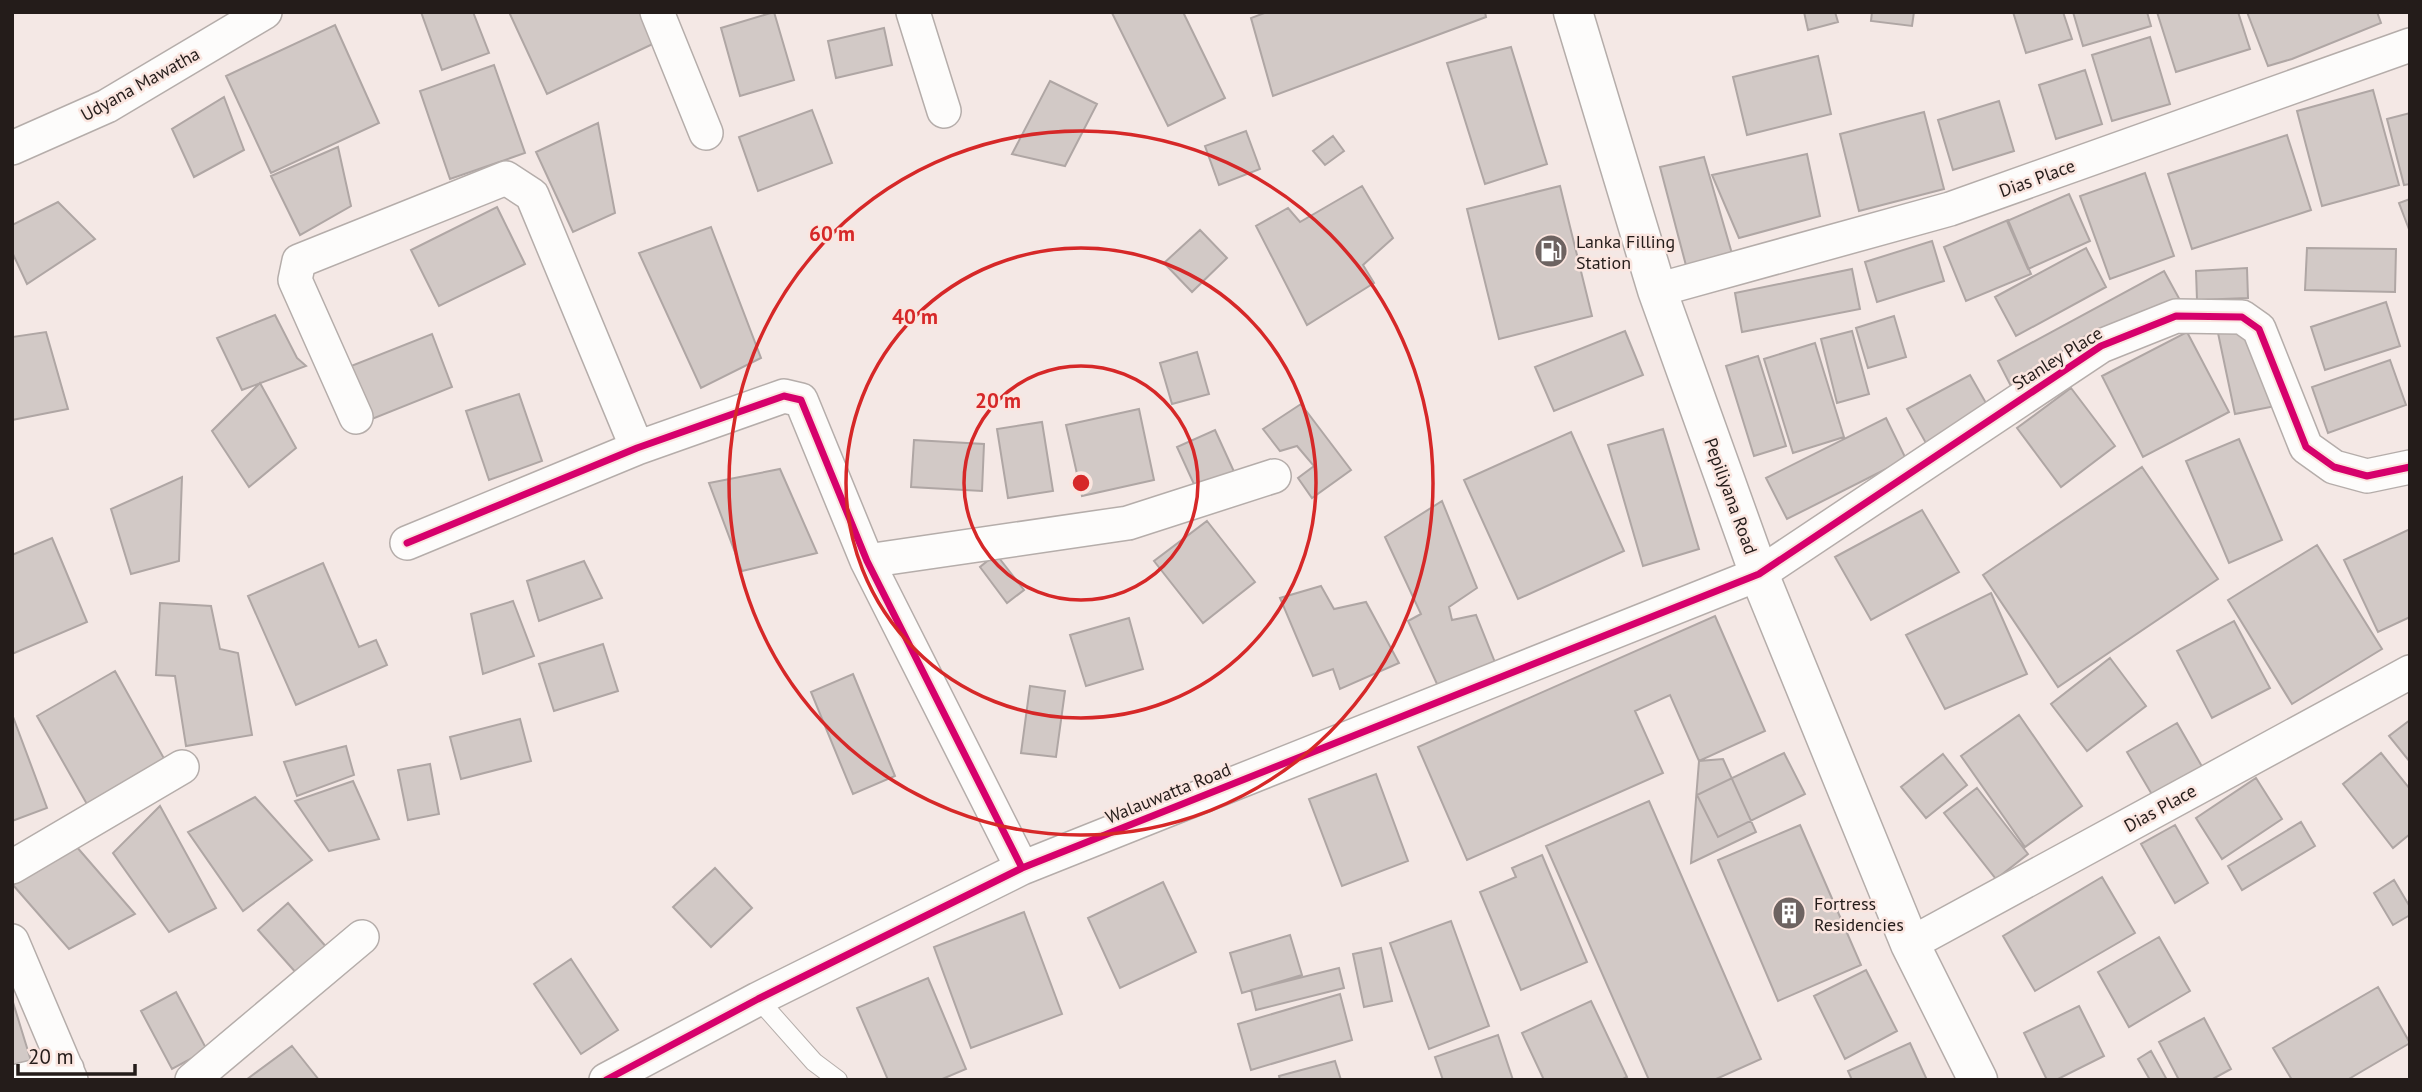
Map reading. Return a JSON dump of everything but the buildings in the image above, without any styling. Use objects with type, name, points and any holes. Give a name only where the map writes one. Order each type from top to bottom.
[{"type":"main road","name":"Pepiliyana Road","points":[[1573,12],[1657,290],[1759,574],[1910,944],[1978,1080]]},
{"type":"street","name":"Udyana Mawatha","points":[[12,148],[107,106],[264,12]]},
{"type":"street","points":[[657,12],[706,132]]},
{"type":"street","points":[[913,12],[944,111]]},
{"type":"street","name":"Dias Place","points":[[1657,290],[1950,209],[2410,45]]},
{"type":"street","points":[[356,418],[295,280],[299,261],[506,178],[533,195],[637,448]]},
{"type":"street","name":"Stanley Place","points":[[1759,574],[2101,345],[2176,316],[2242,317],[2259,329],[2306,447],[2334,467],[2367,476],[2410,467]]},
{"type":"street","points":[[407,543],[637,448],[783,396],[801,400],[867,561],[1022,868]]},
{"type":"street","points":[[867,561],[1128,523],[1274,476]]},
{"type":"street","name":"Walauwatta Road","points":[[606,1080],[758,999],[1022,868],[1759,574]]},
{"type":"street","name":"Dias Place","points":[[1910,944],[2410,672]]},
{"type":"street","points":[[12,867],[182,767]]},
{"type":"street","points":[[192,1080],[362,937]]},
{"type":"street","points":[[12,941],[69,1074],[21,1080]]},
{"type":"lane","points":[[758,999],[814,1062],[838,1080]]},
{"type":"cycle path","points":[[606,1080],[758,999],[1022,868],[1759,574],[2101,346],[2176,316],[2242,317],[2259,329],[2306,447],[2334,467],[2367,476],[2410,467]]},
{"type":"cycle path","points":[[407,543],[637,448],[784,396],[801,400],[867,561],[1022,868]]},
{"type":"place","name":"Lanka Filling Station","points":[[1551,251]]},
{"type":"place","name":"Fortress Residencies","points":[[1789,913]]}]
